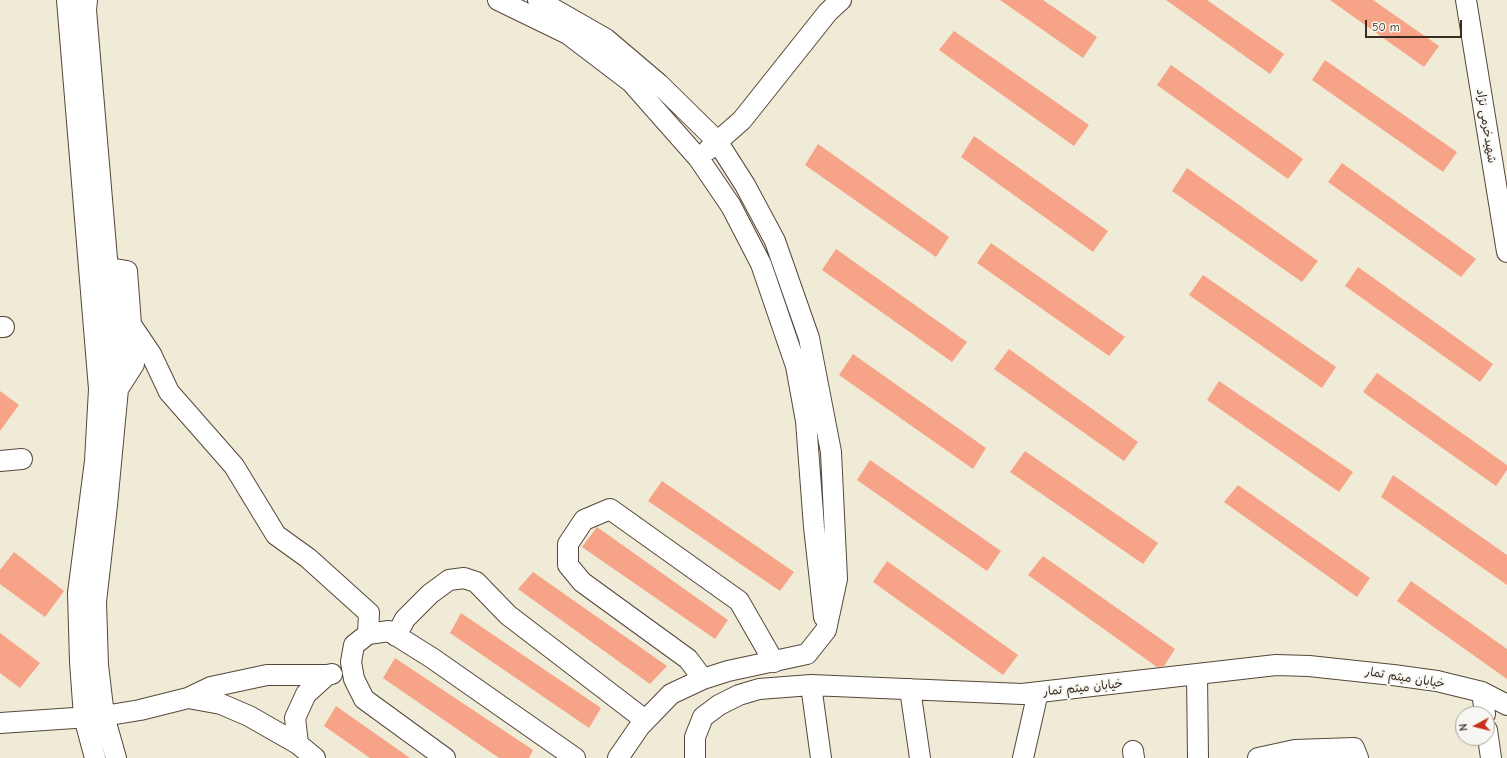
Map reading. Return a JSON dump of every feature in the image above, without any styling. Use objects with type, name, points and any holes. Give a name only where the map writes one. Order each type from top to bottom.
[{"type":"street","points":[[67,0],[100,269]]},
{"type":"street","points":[[87,0],[100,269],[108,389],[107,505],[96,602],[98,666],[104,716],[116,758]]},
{"type":"street","points":[[498,0],[568,34],[631,82],[699,159],[731,206],[761,264],[796,366],[806,421],[819,581],[826,630]]},
{"type":"street","points":[[538,0],[606,39],[660,84],[717,141],[745,185],[775,241],[809,338],[831,452],[837,579],[826,630],[807,654],[728,671],[703,679],[671,694],[645,720],[618,758]]},
{"type":"street","points":[[699,159],[717,141],[742,120],[828,12],[840,0]]},
{"type":"street","name":"شهیدخرمی نژاد","points":[[1466,0],[1507,252]]},
{"type":"street","points":[[95,758],[84,717],[80,662],[78,593],[95,461],[108,389],[134,364],[127,271],[100,269]]},
{"type":"street","points":[[132,326],[151,354],[168,392],[234,466],[276,535],[308,558],[369,613],[368,634]]},
{"type":"street","points":[[0,461],[22,459]]},
{"type":"street","points":[[703,679],[688,659],[582,582],[568,565],[568,544],[584,520],[610,509],[739,601],[774,662]]},
{"type":"street","points":[[396,636],[406,619],[430,594],[449,580],[464,578],[476,582],[508,615],[645,720]]},
{"type":"street","points":[[445,758],[364,699],[354,679],[351,662],[354,645],[368,634],[389,631],[432,658],[575,758]]},
{"type":"street","name":"خیابان میثم تمار","points":[[694,758],[695,738],[703,717],[719,706],[739,695],[758,689],[811,685],[1022,694],[1276,666],[1309,666],[1393,675],[1437,682],[1482,692],[1507,705]]},
{"type":"street","points":[[0,723],[104,716],[140,710],[188,698],[211,688],[267,675],[326,675],[352,671]]},
{"type":"street","points":[[1197,674],[1198,758]]},
{"type":"street","points":[[298,744],[295,718],[306,694],[326,675]]},
{"type":"street","points":[[811,685],[821,758]]},
{"type":"street","points":[[910,689],[920,758]]},
{"type":"street","points":[[1023,758],[1038,692]]},
{"type":"street","points":[[1482,692],[1484,706]]},
{"type":"street","points":[[188,698],[221,704],[249,716],[298,744],[315,758]]},
{"type":"street","points":[[1489,746],[1490,758]]},
{"type":"street","points":[[1258,758],[1295,750],[1354,748],[1358,758]]},
{"type":"building","points":[[1000,0],[1043,0],[1097,37],[1083,58]]},
{"type":"building","points":[[1166,0],[1207,0],[1284,54],[1270,74]]},
{"type":"building","points":[[1330,0],[1373,0],[1439,46],[1424,67]]},
{"type":"building","points":[[954,31],[1089,125],[1074,146],[939,50]]},
{"type":"building","points":[[1325,60],[1457,152],[1443,172],[1312,80]]},
{"type":"building","points":[[1171,65],[1303,159],[1288,179],[1157,85]]},
{"type":"building","points":[[974,136],[1108,231],[1093,252],[961,157]]},
{"type":"building","points":[[818,144],[949,237],[936,257],[805,165]]},
{"type":"building","points":[[1342,163],[1476,259],[1461,277],[1328,182]]},
{"type":"building","points":[[1187,168],[1318,261],[1302,282],[1172,191]]},
{"type":"building","points":[[991,243],[1125,337],[1109,356],[977,263]]},
{"type":"building","points":[[836,249],[967,342],[952,362],[822,270]]},
{"type":"building","points":[[1358,267],[1493,364],[1480,382],[1345,286]]},
{"type":"building","points":[[1203,275],[1336,367],[1322,388],[1189,295]]},
{"type":"building","points":[[1009,349],[1138,442],[1124,461],[994,369]]},
{"type":"building","points":[[853,354],[986,448],[973,469],[839,375]]},
{"type":"building","points":[[1377,373],[1507,465],[1507,470],[1496,486],[1363,392]]},
{"type":"building","points":[[1219,381],[1353,472],[1339,492],[1207,400]]},
{"type":"building","points":[[0,391],[19,405],[0,431]]},
{"type":"building","points":[[1025,451],[1158,543],[1143,564],[1010,472]]},
{"type":"building","points":[[870,460],[1001,551],[987,571],[857,480]]},
{"type":"building","points":[[1393,475],[1507,555],[1507,585],[1381,497]]},
{"type":"building","points":[[662,481],[794,572],[780,591],[648,501]]},
{"type":"building","points":[[1238,485],[1370,578],[1357,597],[1224,502]]},
{"type":"building","points":[[597,527],[728,620],[715,639],[582,547]]},
{"type":"building","points":[[14,552],[64,591],[45,617],[0,584],[0,570]]},
{"type":"building","points":[[1043,556],[1175,649],[1164,666],[1157,667],[1028,575]]},
{"type":"building","points":[[887,561],[1018,655],[1003,675],[873,582]]},
{"type":"building","points":[[533,572],[667,666],[650,684],[518,589]]},
{"type":"building","points":[[1411,581],[1507,649],[1507,679],[1397,601]]},
{"type":"building","points":[[461,613],[601,708],[589,728],[450,633]]},
{"type":"building","points":[[0,633],[40,663],[20,688],[0,673]]},
{"type":"building","points":[[395,658],[533,750],[529,758],[499,758],[383,678]]},
{"type":"building","points":[[336,706],[410,758],[370,758],[324,726]]}]
